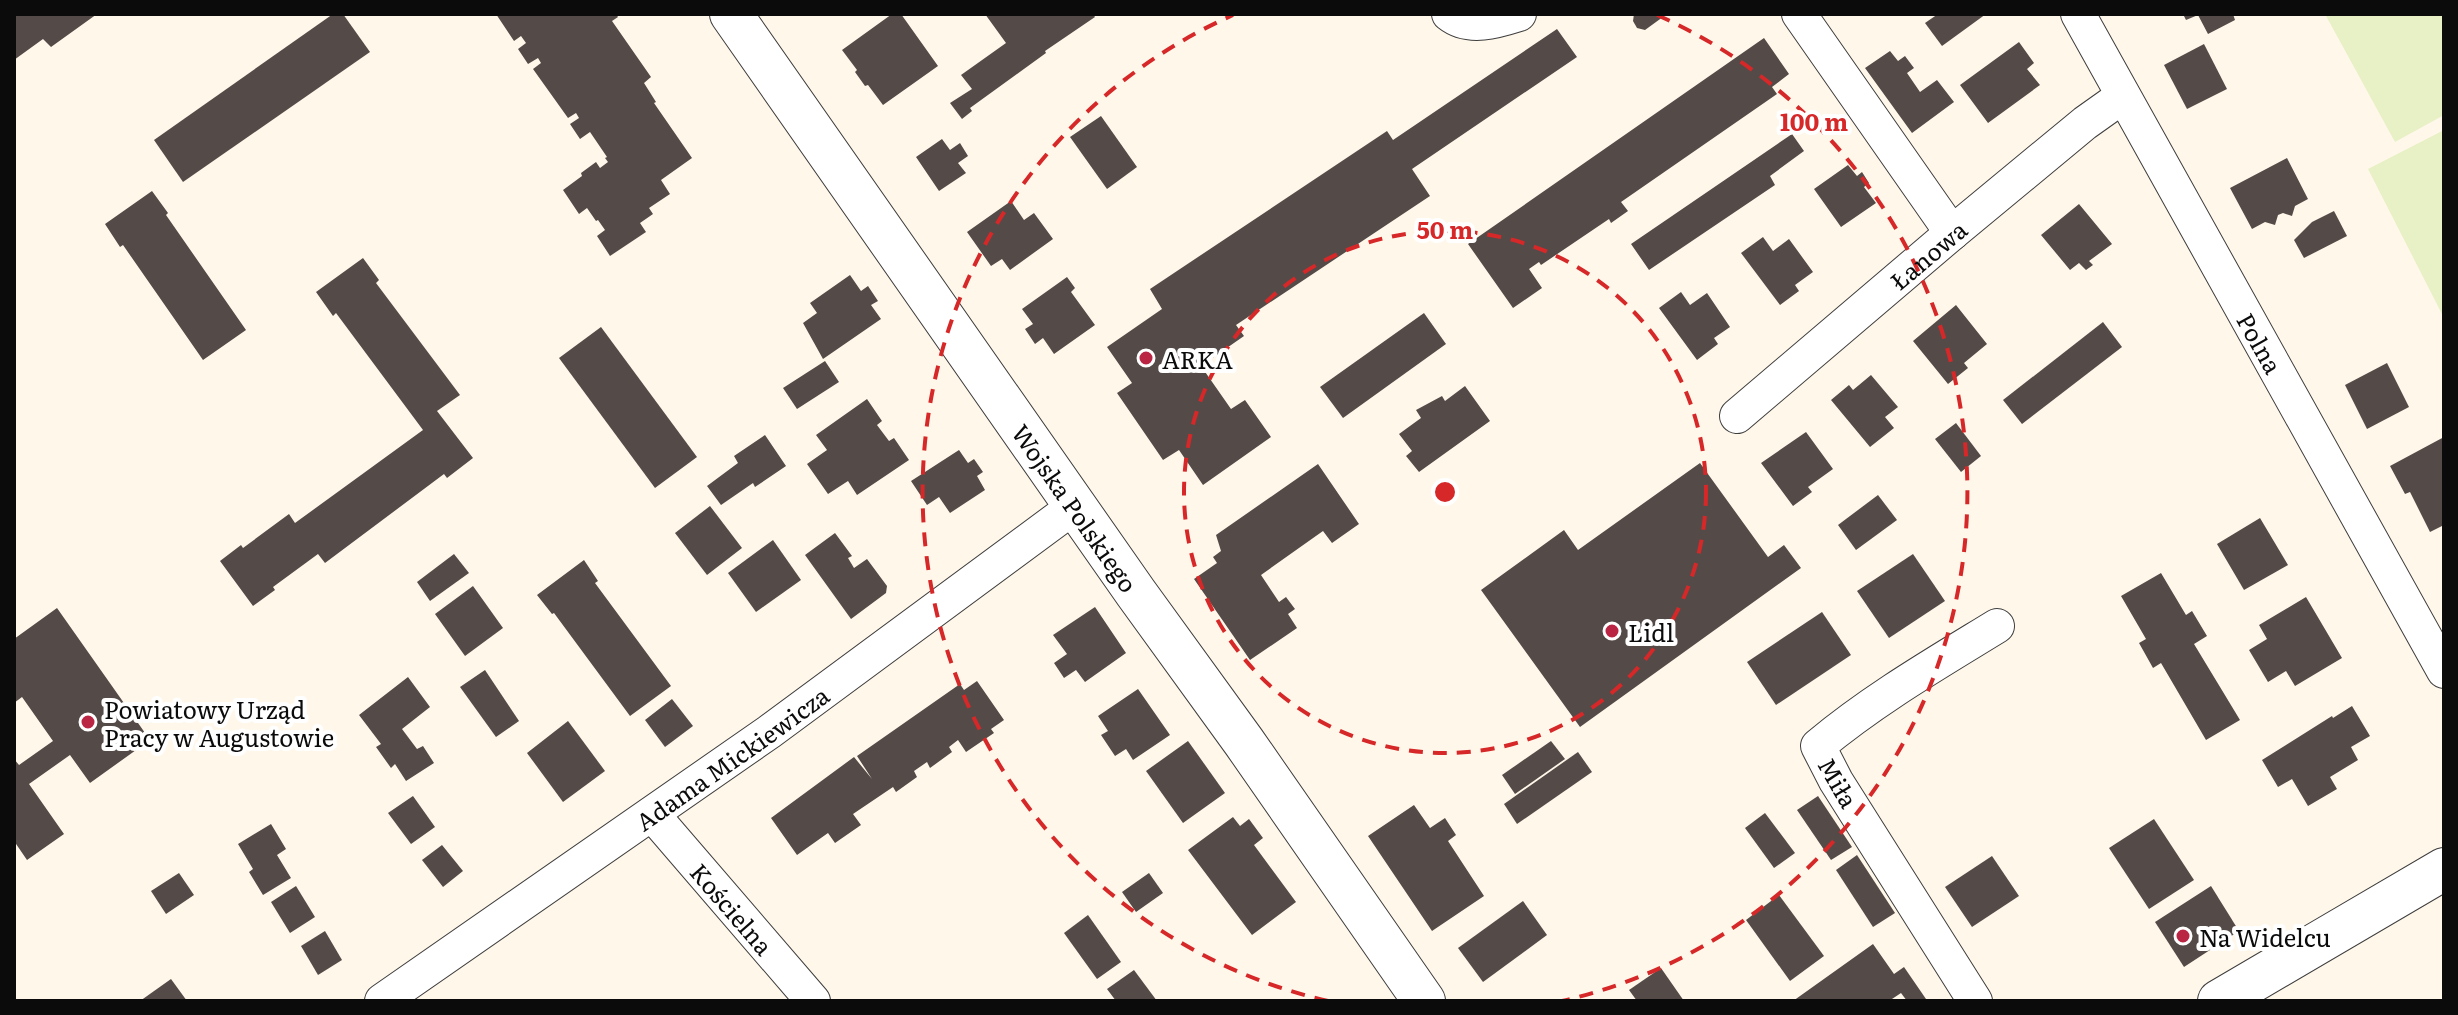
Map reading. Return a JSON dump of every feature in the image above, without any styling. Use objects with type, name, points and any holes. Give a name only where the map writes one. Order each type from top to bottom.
[{"type":"street","name":"Wojska Polskiego","points":[[731,14],[1424,1001]]},
{"type":"street","points":[[1449,14],[1456,19],[1488,24],[1519,14]]},
{"type":"street","points":[[1799,14],[1952,233]]},
{"type":"street","name":"Polna","points":[[2078,14],[2444,671]]},
{"type":"street","name":"Łanowa","points":[[1737,416],[1952,233],[2085,123],[2123,96]]},
{"type":"street","name":"Adama Mickiewicza","points":[[382,1001],[769,732],[1075,506]]},
{"type":"street","name":"Miła","points":[[1975,1001],[1836,781],[1818,746],[1847,721],[1997,626]]},
{"type":"street","name":"Kościelna","points":[[652,814],[813,1001]]},
{"type":"street","points":[[2219,1001],[2444,869]]},
{"type":"green space","points":[[2325,14],[2444,14],[2444,115],[2395,142]]},
{"type":"green space","points":[[2444,130],[2444,318],[2368,169]]},
{"type":"building","points":[[14,14],[97,14],[51,47],[43,39],[14,60]]},
{"type":"building","points":[[333,14],[343,14],[370,52],[183,182],[154,140]]},
{"type":"building","points":[[496,14],[616,14],[618,17],[612,21],[651,77],[644,83],[654,103],[692,158],[661,180],[670,194],[649,208],[653,214],[640,223],[646,232],[610,256],[597,236],[605,230],[598,220],[587,208],[579,214],[563,190],[596,162],[600,168],[608,162],[607,157],[590,132],[580,139],[570,124],[579,118],[576,113],[568,118],[533,69],[541,63],[538,58],[528,64],[518,49],[526,43],[521,36],[514,41]]},
{"type":"building","points":[[892,14],[901,14],[938,66],[883,105],[868,85],[865,86],[842,50]]},
{"type":"building","points":[[985,14],[1093,14],[1095,17],[970,108],[972,111],[962,119],[950,103],[972,89],[961,75],[1006,43]]},
{"type":"building","points":[[1634,14],[1667,14],[1645,30],[1637,28],[1633,21]]},
{"type":"building","points":[[1938,14],[1986,14],[1942,46],[1925,23]]},
{"type":"building","points":[[2183,14],[2233,14],[2235,20],[2208,34],[2198,15],[2186,20]]},
{"type":"building","points":[[1557,29],[1577,57],[1412,169],[1430,196],[1236,325],[1244,336],[1201,366],[1231,409],[1245,400],[1271,437],[1203,485],[1179,450],[1163,460],[1117,393],[1132,383],[1107,347],[1162,309],[1150,289],[1387,131],[1393,140]]},
{"type":"building","points":[[1764,38],[1789,74],[1772,87],[1777,94],[1621,202],[1628,211],[1611,223],[1609,219],[1541,265],[1539,262],[1529,269],[1542,288],[1513,308],[1468,244]]},
{"type":"building","points":[[2019,42],[2034,63],[2027,69],[2040,85],[1988,123],[1960,85]]},
{"type":"building","points":[[2204,44],[2227,89],[2187,109],[2164,65]]},
{"type":"building","points":[[1890,51],[1898,61],[1905,56],[1914,68],[1907,73],[1920,92],[1937,80],[1954,102],[1912,133],[1865,68]]},
{"type":"building","points":[[1101,116],[1137,167],[1107,189],[1070,137]]},
{"type":"building","points":[[1792,134],[1804,151],[1770,176],[1775,185],[1649,270],[1631,244]]},
{"type":"building","points":[[942,139],[950,150],[960,143],[968,156],[958,163],[966,173],[939,191],[916,157]]},
{"type":"building","points":[[2287,158],[2308,199],[2295,206],[2292,216],[2283,213],[2278,215],[2275,225],[2265,222],[2252,229],[2230,188]]},
{"type":"building","points":[[1848,165],[1857,176],[1862,172],[1869,183],[1864,187],[1876,203],[1841,227],[1814,189]]},
{"type":"building","points":[[152,191],[246,330],[203,360],[105,224]]},
{"type":"building","points":[[1011,201],[1024,220],[1034,213],[1053,239],[1010,270],[1002,259],[991,266],[967,232]]},
{"type":"building","points":[[2079,204],[2112,244],[2089,261],[2093,265],[2086,270],[2079,263],[2070,270],[2041,235]]},
{"type":"building","points":[[2334,211],[2347,236],[2304,258],[2294,240],[2312,222]]},
{"type":"building","points":[[1763,237],[1773,251],[1789,239],[1813,272],[1795,285],[1799,291],[1780,305],[1741,253]]},
{"type":"building","points":[[363,258],[379,280],[376,283],[460,395],[437,411],[473,458],[447,478],[444,474],[325,563],[318,554],[253,606],[220,561],[289,514],[295,523],[423,430],[336,313],[333,316],[316,292]]},
{"type":"building","points":[[850,275],[861,291],[868,286],[878,301],[871,305],[881,319],[823,359],[803,323],[817,313],[810,303]]},
{"type":"building","points":[[1067,277],[1075,288],[1071,292],[1095,325],[1054,354],[1043,338],[1035,344],[1025,329],[1033,324],[1022,309]]},
{"type":"building","points":[[1681,292],[1690,305],[1707,293],[1730,327],[1714,338],[1718,344],[1697,360],[1659,308]]},
{"type":"building","points":[[1956,305],[1987,344],[1964,363],[1968,368],[1948,384],[1913,341]]},
{"type":"building","points":[[1424,313],[1446,344],[1343,418],[1320,387]]},
{"type":"building","points":[[2103,322],[2122,347],[2022,424],[2003,400]]},
{"type":"building","points":[[601,327],[697,457],[655,488],[559,358]]},
{"type":"building","points":[[825,361],[839,382],[797,409],[783,388]]},
{"type":"building","points":[[2387,363],[2409,407],[2367,429],[2345,385]]},
{"type":"building","points":[[1871,375],[1898,407],[1885,417],[1894,428],[1870,447],[1831,400],[1849,385],[1853,390]]},
{"type":"building","points":[[1465,386],[1490,421],[1419,472],[1406,456],[1412,451],[1399,434],[1421,418],[1416,410],[1442,396],[1445,401]]},
{"type":"building","points":[[867,399],[882,421],[877,425],[889,441],[894,438],[909,460],[857,495],[848,481],[828,494],[807,464],[827,450],[816,435]]},
{"type":"building","points":[[1956,423],[1981,456],[1961,472],[1935,439]]},
{"type":"building","points":[[1806,432],[1833,469],[1808,487],[1812,492],[1793,506],[1761,463]]},
{"type":"building","points":[[765,435],[786,466],[755,487],[753,483],[721,505],[707,486],[738,463],[734,456]]},
{"type":"building","points":[[2444,437],[2444,525],[2430,532],[2410,492],[2405,494],[2390,466]]},
{"type":"building","points":[[959,450],[968,463],[974,459],[983,472],[977,476],[985,490],[950,513],[939,497],[927,505],[911,481]]},
{"type":"building","name":"Lidl","points":[[1700,463],[1768,557],[1784,545],[1801,568],[1580,727],[1481,590],[1564,530],[1578,550]]},
{"type":"building","points":[[1318,464],[1359,524],[1332,543],[1323,531],[1261,575],[1279,602],[1286,597],[1295,609],[1288,614],[1297,628],[1250,660],[1194,579],[1217,563],[1213,557],[1221,551],[1216,535]]},
{"type":"building","points":[[1878,495],[1897,520],[1856,550],[1838,525]]},
{"type":"building","points":[[710,506],[742,548],[707,575],[675,533]]},
{"type":"building","points":[[2260,518],[2288,565],[2244,590],[2217,544]]},
{"type":"building","points":[[835,533],[852,556],[848,558],[854,568],[867,559],[887,586],[886,593],[851,619],[805,555]]},
{"type":"building","points":[[773,540],[801,580],[756,612],[728,573]]},
{"type":"building","points":[[454,554],[469,573],[430,601],[417,582]]},
{"type":"building","points":[[1913,554],[1945,601],[1889,638],[1857,591]]},
{"type":"building","points":[[584,560],[598,581],[595,583],[671,686],[630,716],[554,613],[537,595]]},
{"type":"building","points":[[2161,573],[2186,615],[2192,611],[2207,636],[2194,644],[2240,720],[2206,740],[2161,663],[2153,668],[2139,643],[2146,639],[2121,596]]},
{"type":"building","points":[[473,586],[503,628],[465,656],[435,614]]},
{"type":"building","points":[[2306,597],[2342,658],[2295,686],[2286,671],[2268,682],[2249,650],[2267,639],[2259,625]]},
{"type":"building","points":[[1095,607],[1126,653],[1085,682],[1076,670],[1064,678],[1054,663],[1067,654],[1053,635]]},
{"type":"building","name":"Powiatowy Urząd Pracy w Augustowie","points":[[57,608],[150,740],[90,783],[70,755],[29,784],[64,834],[27,860],[14,841],[14,759],[19,765],[53,741],[22,697],[14,703],[14,639]]},
{"type":"building","points":[[1822,612],[1851,655],[1776,705],[1747,662]]},
{"type":"building","points":[[485,670],[519,721],[496,737],[460,687]]},
{"type":"building","points":[[408,677],[430,707],[402,729],[417,749],[423,746],[434,763],[406,781],[395,764],[391,768],[376,747],[381,744],[359,715]]},
{"type":"building","points":[[977,681],[1004,720],[991,729],[994,733],[966,752],[958,740],[949,747],[952,752],[930,768],[927,762],[914,771],[917,777],[896,792],[893,787],[853,814],[861,825],[835,843],[828,833],[797,855],[771,818],[854,757],[872,779],[857,756],[960,684],[964,690]]},
{"type":"building","points":[[1138,689],[1170,735],[1133,760],[1126,749],[1115,756],[1101,735],[1108,731],[1098,716]]},
{"type":"building","points":[[672,699],[693,726],[665,747],[645,720]]},
{"type":"building","points":[[2352,706],[2370,736],[2351,747],[2358,760],[2330,777],[2337,789],[2308,806],[2292,779],[2278,787],[2262,760]]},
{"type":"building","points":[[568,721],[605,771],[563,802],[527,753]]},
{"type":"building","points":[[1188,741],[1225,793],[1183,823],[1146,771]]},
{"type":"building","points":[[1551,741],[1565,759],[1515,794],[1502,775]]},
{"type":"building","points":[[1578,752],[1592,772],[1517,824],[1504,804]]},
{"type":"building","points":[[413,796],[435,827],[411,844],[388,813]]},
{"type":"building","points":[[1818,796],[1852,847],[1831,860],[1797,810]]},
{"type":"building","points":[[1414,805],[1430,828],[1445,818],[1456,835],[1448,841],[1484,896],[1432,931],[1368,836]]},
{"type":"building","points":[[1765,813],[1795,853],[1774,868],[1745,828]]},
{"type":"building","points":[[1233,817],[1240,826],[1249,819],[1263,838],[1254,845],[1296,902],[1252,935],[1188,850]]},
{"type":"building","points":[[2154,819],[2194,880],[2149,909],[2109,848]]},
{"type":"building","points":[[271,824],[286,849],[277,855],[291,878],[263,895],[249,872],[253,869],[238,844]]},
{"type":"building","points":[[442,845],[463,871],[443,887],[422,860]]},
{"type":"building","points":[[1857,855],[1895,913],[1873,927],[1836,870]]},
{"type":"building","points":[[1992,856],[2019,896],[1972,927],[1945,887]]},
{"type":"building","points":[[179,873],[194,895],[166,914],[151,891]]},
{"type":"building","points":[[1149,873],[1163,893],[1136,912],[1122,892]]},
{"type":"building","points":[[296,886],[315,917],[290,933],[271,902]]},
{"type":"building","points":[[2211,886],[2239,931],[2184,967],[2155,922]]},
{"type":"building","points":[[1779,895],[1824,956],[1790,981],[1746,920]]},
{"type":"building","points":[[1523,901],[1547,935],[1483,982],[1458,948]]},
{"type":"building","points":[[1088,915],[1121,962],[1097,979],[1064,933]]},
{"type":"building","points":[[325,931],[342,960],[318,975],[301,946]]},
{"type":"building","points":[[1873,944],[1894,974],[1904,967],[1926,999],[1907,1001],[1901,993],[1889,1001],[1793,1001]]},
{"type":"building","points":[[1661,968],[1684,1001],[1637,1001],[1629,990]]},
{"type":"building","points":[[1134,970],[1157,1001],[1116,1001],[1107,989]]},
{"type":"building","points":[[171,979],[187,1001],[140,1001]]},
{"type":"place","name":"ARKA","points":[[1146,358]]},
{"type":"place","name":"Lidl","points":[[1612,631]]},
{"type":"place","name":"Powiatowy Urząd Pracy w Augustowie","points":[[88,722]]},
{"type":"place","name":"Na Widelcu","points":[[2183,936]]}]
